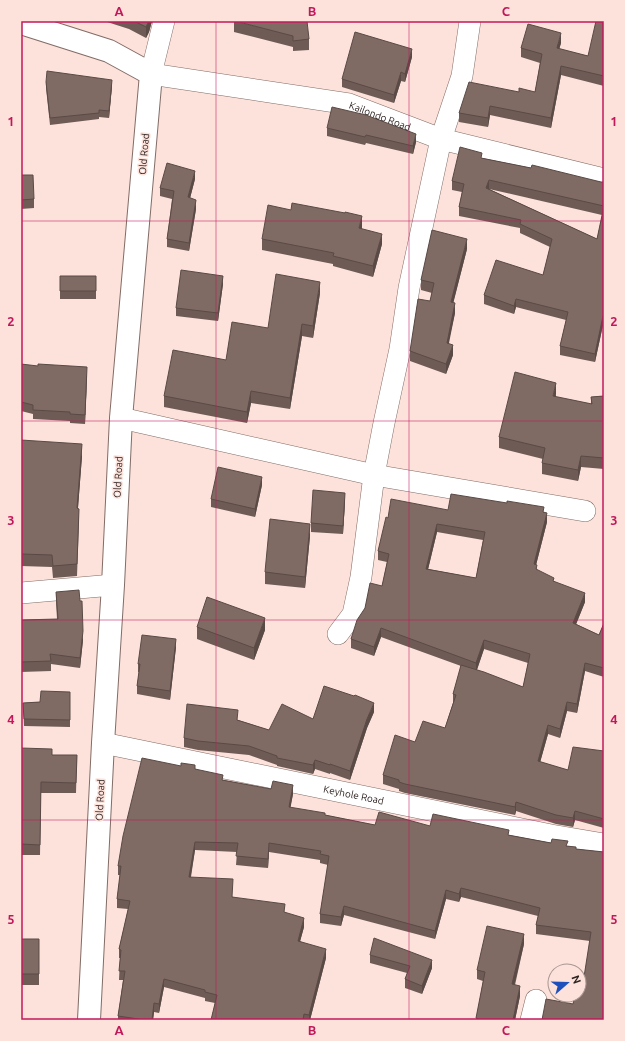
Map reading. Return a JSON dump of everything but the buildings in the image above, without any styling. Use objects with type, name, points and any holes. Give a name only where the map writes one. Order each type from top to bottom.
[{"type":"street","points":[[21,23],[109,51],[151,74],[164,21]]},
{"type":"street","points":[[338,634],[353,614],[361,577],[374,475],[400,349],[409,288],[442,139],[462,76],[470,21]]},
{"type":"street","name":"Kailondo Road","points":[[151,74],[349,104],[442,139],[604,179]]},
{"type":"street","name":"Old Road","points":[[89,1020],[121,418],[151,74]]},
{"type":"street","points":[[121,418],[374,475],[585,511]]},
{"type":"street","points":[[21,593],[113,585]]},
{"type":"street","name":"Keyhole Road","points":[[103,743],[543,834],[604,844]]},
{"type":"street","points":[[531,1020],[536,1000]]}]
